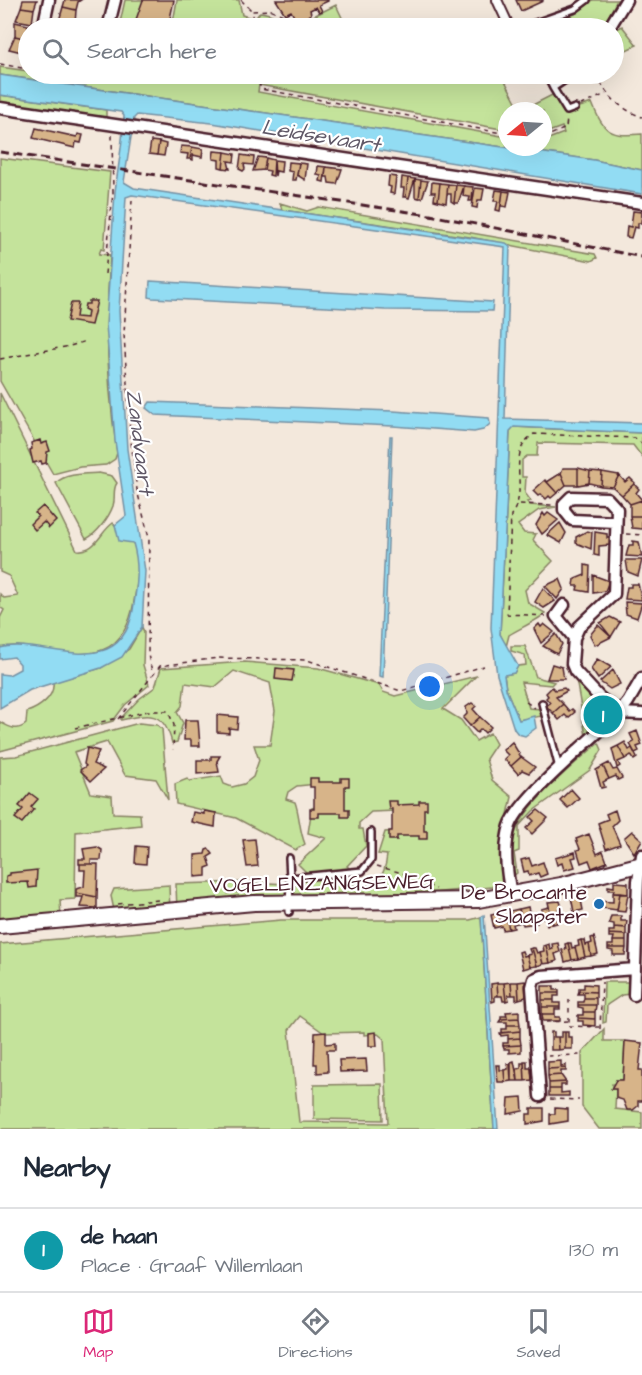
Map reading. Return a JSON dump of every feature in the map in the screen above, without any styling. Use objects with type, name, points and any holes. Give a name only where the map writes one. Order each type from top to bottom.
[{"type":"main road","name":"VOGELENZANGSEWEG","points":[[0,926],[220,906],[289,907],[459,901],[511,895],[641,861]]},
{"type":"street","points":[[45,18],[49,0]]},
{"type":"street","points":[[110,18],[115,0]]},
{"type":"street","points":[[497,0],[505,18]]},
{"type":"street","points":[[615,18],[626,0]]},
{"type":"street","points":[[0,108],[642,203]]},
{"type":"street","points":[[616,522],[572,520],[564,510],[564,504],[571,497],[607,498],[617,508],[614,594],[579,627],[574,638],[572,664],[575,671],[600,698],[619,713],[642,714]]},
{"type":"street","points":[[564,605],[556,616],[574,638]]},
{"type":"street","points":[[511,895],[506,861],[511,824],[515,815],[619,713],[642,678]]},
{"type":"street","points":[[634,994],[638,981],[635,969],[641,861]]},
{"type":"street","points":[[540,1096],[532,987],[534,979],[541,976],[603,969],[635,969]]},
{"type":"lane","points":[[549,18],[575,9],[587,0]]},
{"type":"lane","points":[[551,84],[567,111],[575,108]]},
{"type":"lane","points":[[553,88],[559,84]]},
{"type":"lane","points":[[543,704],[559,770]]},
{"type":"lane","points":[[290,878],[362,871],[371,860],[371,832]]},
{"type":"lane","points":[[289,858],[289,907]]},
{"type":"path","points":[[241,0],[252,11],[254,18]]},
{"type":"path","points":[[252,11],[272,10],[283,15]]},
{"type":"path","points":[[0,64],[18,67]]},
{"type":"path","points":[[259,84],[261,89],[498,132]]},
{"type":"path","points":[[602,84],[607,94],[629,112],[642,117]]},
{"type":"path","points":[[575,108],[602,94],[607,94]]},
{"type":"path","points":[[552,134],[566,128],[567,111]]},
{"type":"path","points":[[105,274],[113,192],[112,124]]},
{"type":"path","points":[[132,200],[125,276],[124,334],[130,433],[137,490],[149,538],[148,655],[153,675]]},
{"type":"path","points":[[0,359],[70,346],[86,340]]},
{"type":"path","points":[[556,616],[507,614],[511,515],[519,504],[519,451],[523,442],[534,434],[628,437],[635,438],[642,444]]},
{"type":"path","points":[[519,504],[564,504]]},
{"type":"path","points":[[616,534],[642,535]]},
{"type":"path","points":[[117,720],[160,666],[207,660],[277,658],[307,660],[401,691],[484,666]]},
{"type":"path","points":[[526,702],[531,708],[543,704]]},
{"type":"path","points":[[75,728],[148,711],[168,711],[174,725],[173,750]]},
{"type":"path","points":[[367,864],[402,873],[440,891]]},
{"type":"path","points":[[569,999],[569,1026],[600,1028],[603,969]]},
{"type":"path","points":[[535,1022],[569,1021]]},
{"type":"path","points":[[537,1056],[580,1055]]},
{"type":"path","points":[[540,1096],[540,1098],[579,1100]]},
{"type":"green space","points":[[125,0],[144,0],[141,18],[121,18]]},
{"type":"green space","points":[[177,0],[239,0],[242,15],[252,18],[174,18]]},
{"type":"green space","points":[[593,0],[617,0],[608,18],[561,18],[575,14]]},
{"type":"green space","points":[[336,5],[342,18],[309,18]]},
{"type":"green space","points":[[260,12],[277,18],[256,18]]},
{"type":"green space","points":[[624,29],[637,45],[624,51]]},
{"type":"green space","points":[[0,67],[18,70],[18,78],[0,75]]},
{"type":"green space","points":[[63,84],[507,84],[516,102],[498,102],[498,128],[259,85],[258,92],[498,135],[498,146]]},
{"type":"green space","points":[[556,93],[567,111],[592,103],[600,121],[610,131],[622,135],[642,134],[642,170],[552,154],[552,138],[564,133],[562,127],[552,131],[552,102],[538,102]]},
{"type":"green space","points":[[0,95],[106,110],[106,119],[0,104]]},
{"type":"green space","points":[[0,158],[110,172],[104,250],[101,249],[99,254],[110,255],[108,354],[117,453],[115,459],[106,465],[80,467],[53,474],[0,381]]},
{"type":"green space","points":[[280,203],[307,211],[319,207],[595,254],[597,258],[591,261],[470,237],[282,210]]},
{"type":"green space","points":[[0,393],[77,550],[93,545],[113,523],[131,540],[136,550],[138,572],[130,619],[115,643],[104,649],[78,654],[17,646],[0,648],[0,618],[4,610],[0,607],[0,594],[4,598],[18,596],[9,576],[0,572]]},
{"type":"green space","points":[[513,427],[642,433],[642,457],[633,445],[538,443],[537,456],[527,456],[522,460],[522,477],[526,477],[525,493],[531,501],[527,502],[530,505],[556,507],[539,510],[518,525],[524,533],[536,534],[533,540],[553,561],[525,590],[528,603],[545,613],[509,635],[506,647],[500,634],[510,431]]},
{"type":"green space","points":[[99,473],[112,476],[117,483],[114,503],[102,525],[86,539],[56,483],[71,476]]},
{"type":"green space","points":[[142,627],[144,632],[143,665],[149,685],[125,705],[113,721],[0,751],[0,722],[13,728],[26,724],[27,712],[41,705],[49,697],[53,682],[101,668],[129,649]]},
{"type":"green space","points":[[511,646],[525,646],[536,677],[554,682],[551,685],[521,682],[529,708],[541,709],[542,716],[519,720],[506,689],[504,675],[514,673],[518,666],[526,665],[525,655],[511,651]]},
{"type":"green space","points":[[245,662],[318,668],[379,685],[383,692],[395,696],[476,676],[443,709],[461,720],[476,741],[490,733],[496,744],[486,759],[492,780],[512,797],[500,849],[503,886],[430,893],[299,898],[293,896],[295,881],[308,874],[298,864],[326,838],[308,833],[312,808],[317,807],[317,784],[297,786],[288,792],[286,799],[295,802],[305,844],[296,850],[236,818],[176,804],[175,784],[187,779],[190,781],[221,776],[224,784],[232,787],[244,784],[253,777],[259,760],[254,745],[270,745],[275,711],[270,683],[234,671],[215,687],[185,683],[182,706],[177,712],[183,723],[177,742],[172,743],[165,725],[154,717],[140,716],[121,720],[139,699],[155,687],[161,668]],"holes":[[[396,811],[396,831],[385,832],[378,854],[387,855],[386,863],[378,880],[368,886],[353,884],[357,875],[347,866],[366,846],[363,829],[359,829],[359,823],[371,812]]]},
{"type":"green space","points":[[576,679],[606,709],[607,717],[586,736]]},
{"type":"green space","points":[[139,723],[157,725],[162,729],[168,800],[156,779],[125,775],[107,742],[74,752],[91,793],[112,796],[113,813],[140,814],[141,825],[76,832],[75,899],[60,900],[61,917],[0,919],[0,757],[16,756]]},
{"type":"green space","points":[[599,743],[602,750],[590,770],[533,811],[519,826],[519,851],[514,853],[517,873],[513,876],[513,845],[515,834],[520,823],[551,785]]},
{"type":"green space","points":[[246,882],[288,884],[286,905],[177,912],[176,884]]},
{"type":"green space","points":[[169,885],[170,913],[114,910],[111,896],[114,889]]},
{"type":"green space","points":[[481,917],[494,1129],[0,1129],[0,944],[281,920],[470,920]],"holes":[[[300,1016],[324,1033],[364,1032],[364,1035],[378,1034],[384,1039],[388,1123],[299,1122],[289,1030]]]},
{"type":"green space","points":[[604,982],[630,982],[630,994],[622,995],[607,1005],[606,1022],[603,1023]]},
{"type":"green space","points":[[604,1029],[604,1041],[625,1041],[623,1080],[616,1080],[616,1084],[612,1084],[612,1089],[616,1089],[615,1109],[642,1112],[642,1129],[599,1129],[582,1107],[582,1053]]},
{"type":"green space","points":[[382,1084],[383,1120],[314,1119],[314,1085]]},
{"type":"water","name":"Leidsevaart","points":[[0,75],[18,78],[18,84],[63,84],[498,146],[498,156],[552,156],[552,154],[642,170],[642,194],[212,123],[137,115],[134,118],[124,182],[134,188],[506,243],[510,246],[505,419],[642,423],[642,433],[514,427],[510,431],[500,634],[518,666],[514,673],[504,675],[506,689],[519,720],[534,716],[536,728],[525,736],[518,734],[514,729],[497,675],[491,628],[505,247],[132,195],[126,197],[119,311],[127,449],[145,571],[142,627],[122,657],[101,668],[30,690],[0,708],[0,674],[9,675],[20,669],[20,664],[14,657],[0,659],[0,648],[17,646],[77,653],[96,652],[112,646],[125,633],[133,610],[137,585],[135,552],[133,543],[119,541],[115,525],[126,516],[115,441],[106,324],[115,192],[124,116],[121,112],[0,95]]},
{"type":"water","points":[[150,281],[493,302],[492,311],[385,310],[152,298],[149,297]]},
{"type":"water","points":[[150,402],[393,411],[489,418],[490,424],[483,430],[474,432],[155,415],[146,408]]},
{"type":"water","points":[[390,436],[392,436],[383,677],[379,676]]},
{"type":"water","points":[[484,915],[498,1129],[494,1129],[481,917]]},
{"type":"building","points":[[23,0],[37,0],[34,9],[21,7]]},
{"type":"building","points":[[65,0],[81,0],[76,10],[63,7]]},
{"type":"building","points":[[143,0],[174,0],[170,18],[137,18]]},
{"type":"building","points":[[276,0],[328,0],[319,5],[322,11],[319,12],[316,7],[310,10],[311,14],[307,18],[295,18],[291,11],[285,14]]},
{"type":"building","points":[[516,0],[543,0],[543,1],[521,11]]},
{"type":"building","points":[[21,7],[34,9],[33,18],[16,20]]},
{"type":"building","points":[[63,7],[76,10],[75,18],[60,18]]},
{"type":"building","points":[[15,22],[18,23],[18,37],[15,36]]},
{"type":"building","points":[[15,36],[18,37],[18,51],[9,49]]},
{"type":"building","points":[[36,128],[77,137],[78,134],[83,135],[81,143],[76,142],[75,148],[33,138]]},
{"type":"building","points":[[151,141],[159,142],[157,155],[149,154]]},
{"type":"building","points":[[159,142],[166,144],[164,156],[157,155]]},
{"type":"building","points":[[181,146],[192,147],[190,159],[187,159],[188,154],[180,153]]},
{"type":"building","points":[[192,147],[203,149],[202,157],[193,155],[193,160],[190,159]]},
{"type":"building","points":[[214,151],[225,152],[223,168],[219,167],[219,160],[213,159]]},
{"type":"building","points":[[225,152],[235,154],[234,162],[228,161],[230,169],[223,168]]},
{"type":"building","points":[[241,155],[254,157],[253,165],[244,164],[243,171],[239,169]]},
{"type":"building","points":[[258,157],[266,158],[264,170],[253,171]]},
{"type":"building","points":[[266,158],[274,160],[273,176],[269,175],[270,171],[264,170]]},
{"type":"building","points":[[274,160],[282,161],[281,172],[276,171],[275,176]]},
{"type":"building","points":[[289,162],[299,163],[296,180],[292,180],[293,172],[288,171]]},
{"type":"building","points":[[299,163],[307,164],[305,180],[297,175]]},
{"type":"building","points":[[318,166],[326,167],[324,182],[320,181],[321,176],[317,175]]},
{"type":"building","points":[[326,167],[342,169],[337,184],[329,183],[328,177],[325,177]]},
{"type":"building","points":[[389,176],[396,177],[394,194],[390,193],[391,187],[388,186]]},
{"type":"building","points":[[402,177],[408,178],[406,197],[403,197],[404,188],[401,188]]},
{"type":"building","points":[[408,178],[415,179],[409,198],[406,197]]},
{"type":"building","points":[[415,179],[421,180],[419,198],[415,197]]},
{"type":"building","points":[[421,180],[428,181],[422,198],[419,198]]},
{"type":"building","points":[[432,182],[440,183],[438,201],[434,200],[435,192],[431,192]]},
{"type":"building","points":[[440,183],[448,184],[446,203],[438,201]]},
{"type":"building","points":[[448,184],[456,185],[454,203],[451,201],[451,194],[447,194]]},
{"type":"building","points":[[456,185],[464,186],[458,203],[454,203]]},
{"type":"building","points":[[464,186],[473,187],[472,201],[469,201],[470,197],[463,196]]},
{"type":"building","points":[[475,188],[484,189],[482,200],[478,200],[477,208],[472,207]]},
{"type":"building","points":[[496,190],[503,191],[500,211],[496,210],[498,201],[494,201]]},
{"type":"building","points":[[503,191],[510,192],[507,207],[501,206]]},
{"type":"building","points":[[633,211],[642,212],[641,223],[638,223],[638,228],[634,227],[631,238],[626,237],[627,226],[631,227]]},
{"type":"building","points":[[89,301],[97,301],[91,325],[67,321],[71,303],[78,303],[76,317],[87,318],[88,311],[84,309],[85,304],[89,304]]},
{"type":"building","points":[[40,440],[41,444],[47,442],[50,451],[47,452],[46,463],[42,464],[41,461],[33,463],[30,450],[32,449],[31,443]]},
{"type":"building","points":[[563,468],[578,468],[578,485],[566,485],[561,473]]},
{"type":"building","points":[[578,468],[590,471],[589,483],[578,485]]},
{"type":"building","points":[[590,471],[602,472],[601,486],[589,483]]},
{"type":"building","points":[[602,472],[619,475],[613,487],[601,486]]},
{"type":"building","points":[[561,473],[566,485],[557,493],[547,482]]},
{"type":"building","points":[[619,475],[625,482],[630,478],[635,483],[622,495],[613,487]]},
{"type":"building","points":[[545,480],[557,493],[546,499],[533,491]]},
{"type":"building","points":[[634,484],[639,489],[636,493],[642,500],[630,504],[622,495]]},
{"type":"building","points":[[642,500],[642,516],[630,516],[630,504]]},
{"type":"building","points":[[43,506],[56,521],[49,528],[44,522],[35,530],[30,524],[38,516],[35,513]]},
{"type":"building","points":[[543,513],[545,516],[548,513],[558,520],[542,534],[536,525]]},
{"type":"building","points":[[630,516],[642,516],[642,529],[632,528]]},
{"type":"building","points":[[560,523],[566,533],[561,543],[547,535]]},
{"type":"building","points":[[587,531],[592,532],[591,549],[576,543],[576,537]]},
{"type":"building","points":[[595,532],[607,534],[607,538],[610,538],[610,545],[599,546],[599,556],[594,555]]},
{"type":"building","points":[[633,541],[639,542],[642,557],[626,556],[629,545],[633,545]]},
{"type":"building","points":[[626,560],[642,560],[638,576],[628,572]]},
{"type":"building","points":[[585,565],[590,566],[589,592],[577,590],[578,586],[574,586],[575,579],[585,575]]},
{"type":"building","points":[[593,575],[609,581],[605,591],[593,593]]},
{"type":"building","points":[[560,579],[564,589],[557,599],[545,586]]},
{"type":"building","points":[[631,584],[638,584],[642,600],[625,599],[627,587],[631,587]]},
{"type":"building","points":[[543,588],[555,601],[544,608],[535,602]]},
{"type":"building","points":[[625,602],[642,603],[637,618],[626,614]]},
{"type":"building","points":[[610,617],[620,622],[611,637],[600,623]]},
{"type":"building","points":[[539,624],[541,627],[544,624],[554,632],[541,643],[534,629]]},
{"type":"building","points":[[598,625],[611,637],[595,645],[590,635]]},
{"type":"building","points":[[556,634],[562,644],[557,654],[543,646]]},
{"type":"building","points":[[597,659],[611,667],[598,679],[591,669]]},
{"type":"building","points":[[552,664],[562,667],[564,679],[547,679]]},
{"type":"building","points":[[276,668],[294,670],[292,681],[275,679]]},
{"type":"building","points":[[613,670],[620,684],[610,689],[600,682]]},
{"type":"building","points":[[552,687],[555,690],[564,688],[567,691],[556,697],[563,704],[553,713],[546,706],[550,703],[546,698],[548,696],[546,693]]},
{"type":"building","points":[[472,703],[476,706],[473,709],[480,717],[470,726],[463,718],[467,714],[466,707]]},
{"type":"building","points":[[563,704],[569,711],[572,709],[575,712],[568,718],[565,715],[559,720],[553,713]]},
{"type":"building","points":[[217,715],[238,717],[237,729],[229,728],[229,733],[217,732]]},
{"type":"building","points":[[480,717],[491,727],[485,733],[481,729],[477,733],[470,726]]},
{"type":"building","points":[[185,720],[198,720],[200,746],[191,746],[191,740],[184,740]]},
{"type":"building","points":[[637,731],[642,745],[637,747],[639,751],[635,753],[630,744],[634,742],[630,734]]},
{"type":"building","points":[[512,742],[521,757],[511,766],[504,759],[508,755],[503,750]]},
{"type":"building","points":[[625,742],[629,750],[632,748],[637,758],[634,760],[631,755],[625,759],[618,746]]},
{"type":"building","points":[[618,746],[625,759],[618,762],[620,766],[617,768],[612,749]]},
{"type":"building","points":[[87,748],[99,751],[93,764],[104,769],[91,781],[80,770],[86,766],[84,764]]},
{"type":"building","points":[[211,756],[220,756],[217,761],[219,772],[197,774],[197,760],[211,760]]},
{"type":"building","points":[[521,757],[535,767],[529,773],[522,770],[518,774],[511,766]]},
{"type":"building","points":[[609,763],[613,770],[617,769],[622,778],[618,780],[616,776],[609,779],[603,766]]},
{"type":"building","points":[[603,766],[609,779],[603,782],[605,787],[601,788],[596,770]]},
{"type":"building","points":[[310,778],[318,778],[318,782],[341,782],[341,778],[349,778],[349,786],[345,786],[345,809],[349,809],[349,817],[341,817],[341,813],[319,813],[319,817],[310,817],[310,809],[314,809],[314,787],[310,787]]},
{"type":"building","points":[[571,789],[579,798],[568,808],[560,800]]},
{"type":"building","points":[[30,793],[38,799],[31,807],[34,809],[22,823],[15,818],[23,809],[19,806]]},
{"type":"building","points":[[388,801],[397,801],[397,805],[419,804],[419,801],[427,801],[427,809],[424,809],[424,831],[427,831],[427,839],[419,839],[419,836],[397,836],[397,840],[389,840],[389,831],[392,831],[392,809],[389,809]]},
{"type":"building","points":[[538,810],[548,818],[532,834],[526,828],[534,821],[530,817]]},
{"type":"building","points":[[615,810],[618,820],[612,826],[620,844],[606,849],[598,823],[608,819],[606,814]]},
{"type":"building","points":[[204,811],[216,813],[215,827],[191,822],[193,812],[204,814]]},
{"type":"building","points":[[632,831],[642,840],[634,853],[624,838]]},
{"type":"building","points":[[589,834],[597,854],[603,851],[607,862],[592,868],[589,860],[581,863],[577,850],[580,849],[576,839]]},
{"type":"building","points":[[255,839],[258,866],[247,867],[243,840]]},
{"type":"building","points":[[136,846],[147,847],[146,864],[135,863]]},
{"type":"building","points":[[97,847],[102,850],[101,860],[91,860],[91,864],[79,864],[79,859],[85,859],[83,849]]},
{"type":"building","points":[[209,849],[213,854],[208,857],[211,866],[206,868],[206,876],[195,877],[195,855],[205,854]]},
{"type":"building","points":[[575,852],[576,857],[572,858],[575,867],[564,870],[562,863],[557,865],[555,858]]},
{"type":"building","points":[[529,858],[532,866],[543,862],[547,874],[540,877],[538,873],[529,876],[528,871],[524,872],[521,860]]},
{"type":"building","points":[[80,864],[98,864],[97,897],[76,893],[76,889],[84,887],[85,870],[80,870]]},
{"type":"building","points":[[37,870],[36,887],[29,888],[28,882],[6,883],[6,876],[10,873]]},
{"type":"building","points":[[614,882],[628,883],[628,894],[613,893],[614,890],[608,890],[608,886],[614,887]]},
{"type":"building","points":[[76,893],[97,897],[97,908],[80,907],[83,897],[76,897]]},
{"type":"building","points":[[613,893],[620,893],[617,910],[595,907],[595,901],[613,902]]},
{"type":"building","points":[[620,893],[628,894],[625,912],[617,911]]},
{"type":"building","points":[[580,895],[583,910],[574,912],[571,897]]},
{"type":"building","points":[[560,901],[562,908],[558,909],[560,913],[555,915],[557,923],[553,924],[548,902]]},
{"type":"building","points":[[528,907],[530,915],[535,914],[537,923],[523,925],[519,909]]},
{"type":"building","points":[[549,907],[553,924],[547,925],[545,917],[541,918],[541,909]]},
{"type":"building","points":[[519,909],[522,922],[513,924],[514,928],[509,929],[507,920],[512,919],[510,911]]},
{"type":"building","points":[[500,913],[501,921],[507,920],[509,929],[503,930],[502,926],[494,928],[491,915]]},
{"type":"building","points":[[611,916],[621,916],[621,921],[627,921],[626,928],[614,927],[614,924],[609,923]]},
{"type":"building","points":[[614,927],[626,928],[626,935],[609,934],[609,931],[614,931]]},
{"type":"building","points":[[609,934],[626,935],[626,941],[613,941],[614,937],[609,937]]},
{"type":"building","points":[[594,937],[598,954],[591,956],[589,944],[592,943],[591,938]]},
{"type":"building","points":[[581,940],[584,940],[585,945],[589,944],[591,956],[585,957]]},
{"type":"building","points":[[581,940],[585,957],[578,959],[575,947],[579,946],[578,941]]},
{"type":"building","points":[[613,941],[626,941],[626,948],[608,948],[608,945],[613,945]]},
{"type":"building","points":[[558,943],[560,952],[555,954],[557,961],[550,963],[546,945],[549,944],[550,950],[553,949],[552,944]]},
{"type":"building","points":[[568,943],[572,960],[565,962],[562,950],[566,949],[565,944]]},
{"type":"building","points":[[568,943],[571,943],[572,948],[575,947],[578,959],[572,960]]},
{"type":"building","points":[[546,945],[550,963],[543,964],[540,952],[544,951],[543,946]]},
{"type":"building","points":[[532,948],[535,948],[537,953],[540,952],[543,964],[537,966]]},
{"type":"building","points":[[532,948],[537,966],[530,967],[527,955],[531,954],[529,949]]},
{"type":"building","points":[[608,948],[626,948],[625,955],[613,955],[613,951]]},
{"type":"building","points":[[522,951],[524,956],[527,955],[530,967],[523,969],[519,952]]},
{"type":"building","points":[[525,981],[526,997],[519,999],[518,982]]},
{"type":"building","points":[[511,982],[512,995],[508,995],[509,1000],[506,1001],[504,983]]},
{"type":"building","points":[[511,982],[518,982],[519,999],[516,1000],[516,995],[512,995]]},
{"type":"building","points":[[497,983],[504,983],[506,1001],[503,1001],[502,996],[498,996]]},
{"type":"building","points":[[497,983],[498,996],[495,996],[495,1001],[492,1002],[491,984]]},
{"type":"building","points":[[584,984],[596,985],[596,992],[579,991],[579,988],[584,988]]},
{"type":"building","points":[[542,986],[554,986],[554,990],[559,990],[559,993],[542,993]]},
{"type":"building","points":[[579,991],[596,992],[596,998],[584,998],[584,994],[578,994]]},
{"type":"building","points":[[542,993],[559,993],[559,996],[554,996],[554,1000],[542,1000]]},
{"type":"building","points":[[584,998],[596,998],[596,1005],[578,1005],[578,1002],[583,1002]]},
{"type":"building","points":[[542,1000],[554,1000],[554,1003],[560,1003],[560,1007],[542,1007]]},
{"type":"building","points":[[578,1005],[596,1005],[595,1012],[583,1012],[583,1008]]},
{"type":"building","points":[[542,1007],[560,1007],[560,1009],[555,1009],[555,1014],[542,1014]]},
{"type":"building","points":[[519,1011],[519,1018],[501,1019],[501,1016],[507,1016],[506,1012]]},
{"type":"building","points":[[583,1012],[595,1012],[595,1019],[578,1018],[578,1015],[583,1015]]},
{"type":"building","points":[[542,1014],[555,1014],[555,1017],[560,1017],[560,1021],[543,1021]]},
{"type":"building","points":[[519,1018],[520,1025],[507,1025],[507,1022],[499,1022],[501,1019]]},
{"type":"building","points":[[578,1018],[595,1019],[595,1026],[583,1025],[583,1021],[578,1021]]},
{"type":"building","points":[[507,1025],[520,1025],[520,1031],[502,1033],[502,1029],[507,1029]]},
{"type":"building","points":[[520,1031],[520,1038],[508,1039],[508,1035],[501,1036],[500,1033]]},
{"type":"building","points":[[326,1032],[326,1044],[335,1043],[335,1050],[327,1050],[328,1072],[317,1073],[317,1064],[314,1064],[315,1033]]},
{"type":"building","points":[[376,1032],[377,1046],[369,1046],[369,1033]]},
{"type":"building","points":[[551,1032],[554,1032],[554,1037],[558,1037],[559,1050],[551,1050]]},
{"type":"building","points":[[562,1032],[565,1032],[565,1049],[559,1050],[558,1037],[562,1037]]},
{"type":"building","points":[[565,1032],[568,1032],[568,1037],[572,1037],[572,1049],[565,1049]]},
{"type":"building","points":[[520,1038],[521,1045],[503,1046],[503,1043],[508,1043],[508,1039]]},
{"type":"building","points":[[625,1041],[642,1043],[639,1070],[642,1070],[642,1101],[638,1101],[638,1106],[633,1110],[627,1110],[623,1100],[616,1098],[616,1089],[611,1089],[616,1080],[623,1080]]},
{"type":"building","points":[[521,1045],[521,1052],[509,1053],[509,1049],[504,1049],[503,1046]]},
{"type":"building","points":[[366,1059],[367,1071],[340,1072],[339,1060]]},
{"type":"building","points":[[514,1061],[518,1081],[511,1081],[511,1062]]},
{"type":"building","points":[[524,1061],[527,1061],[527,1068],[531,1068],[532,1080],[525,1081]]},
{"type":"building","points":[[561,1061],[561,1066],[566,1065],[566,1068],[548,1069],[548,1062]]},
{"type":"building","points":[[521,1063],[524,1063],[525,1081],[518,1081],[517,1069],[521,1068]]},
{"type":"building","points":[[507,1064],[510,1064],[511,1081],[505,1082],[504,1070],[508,1069]]},
{"type":"building","points":[[496,1065],[500,1065],[500,1070],[504,1070],[505,1082],[498,1082]]},
{"type":"building","points":[[566,1068],[566,1071],[561,1071],[561,1075],[548,1076],[548,1069]]},
{"type":"building","points":[[561,1075],[566,1082],[549,1083],[548,1076]]},
{"type":"building","points":[[566,1082],[566,1085],[561,1085],[561,1089],[549,1089],[549,1083]]},
{"type":"building","points":[[549,1089],[561,1089],[561,1093],[569,1092],[569,1096],[549,1096]]},
{"type":"building","points":[[522,1097],[523,1111],[508,1114],[509,1098]]},
{"type":"building","points":[[531,1108],[544,1108],[544,1121],[527,1124],[527,1114],[531,1114]]},
{"type":"building","points":[[555,1108],[568,1109],[568,1121],[550,1124],[550,1114],[555,1114]]},
{"type":"railway","points":[[0,152],[430,215],[642,257]]},
{"type":"place","name":"de haan","points":[[603,715]]},
{"type":"place","name":"De Brocante Slaapster","points":[[599,904]]},
{"type":"water label","name":"Zandvaart","points":[[141,442]]}]
